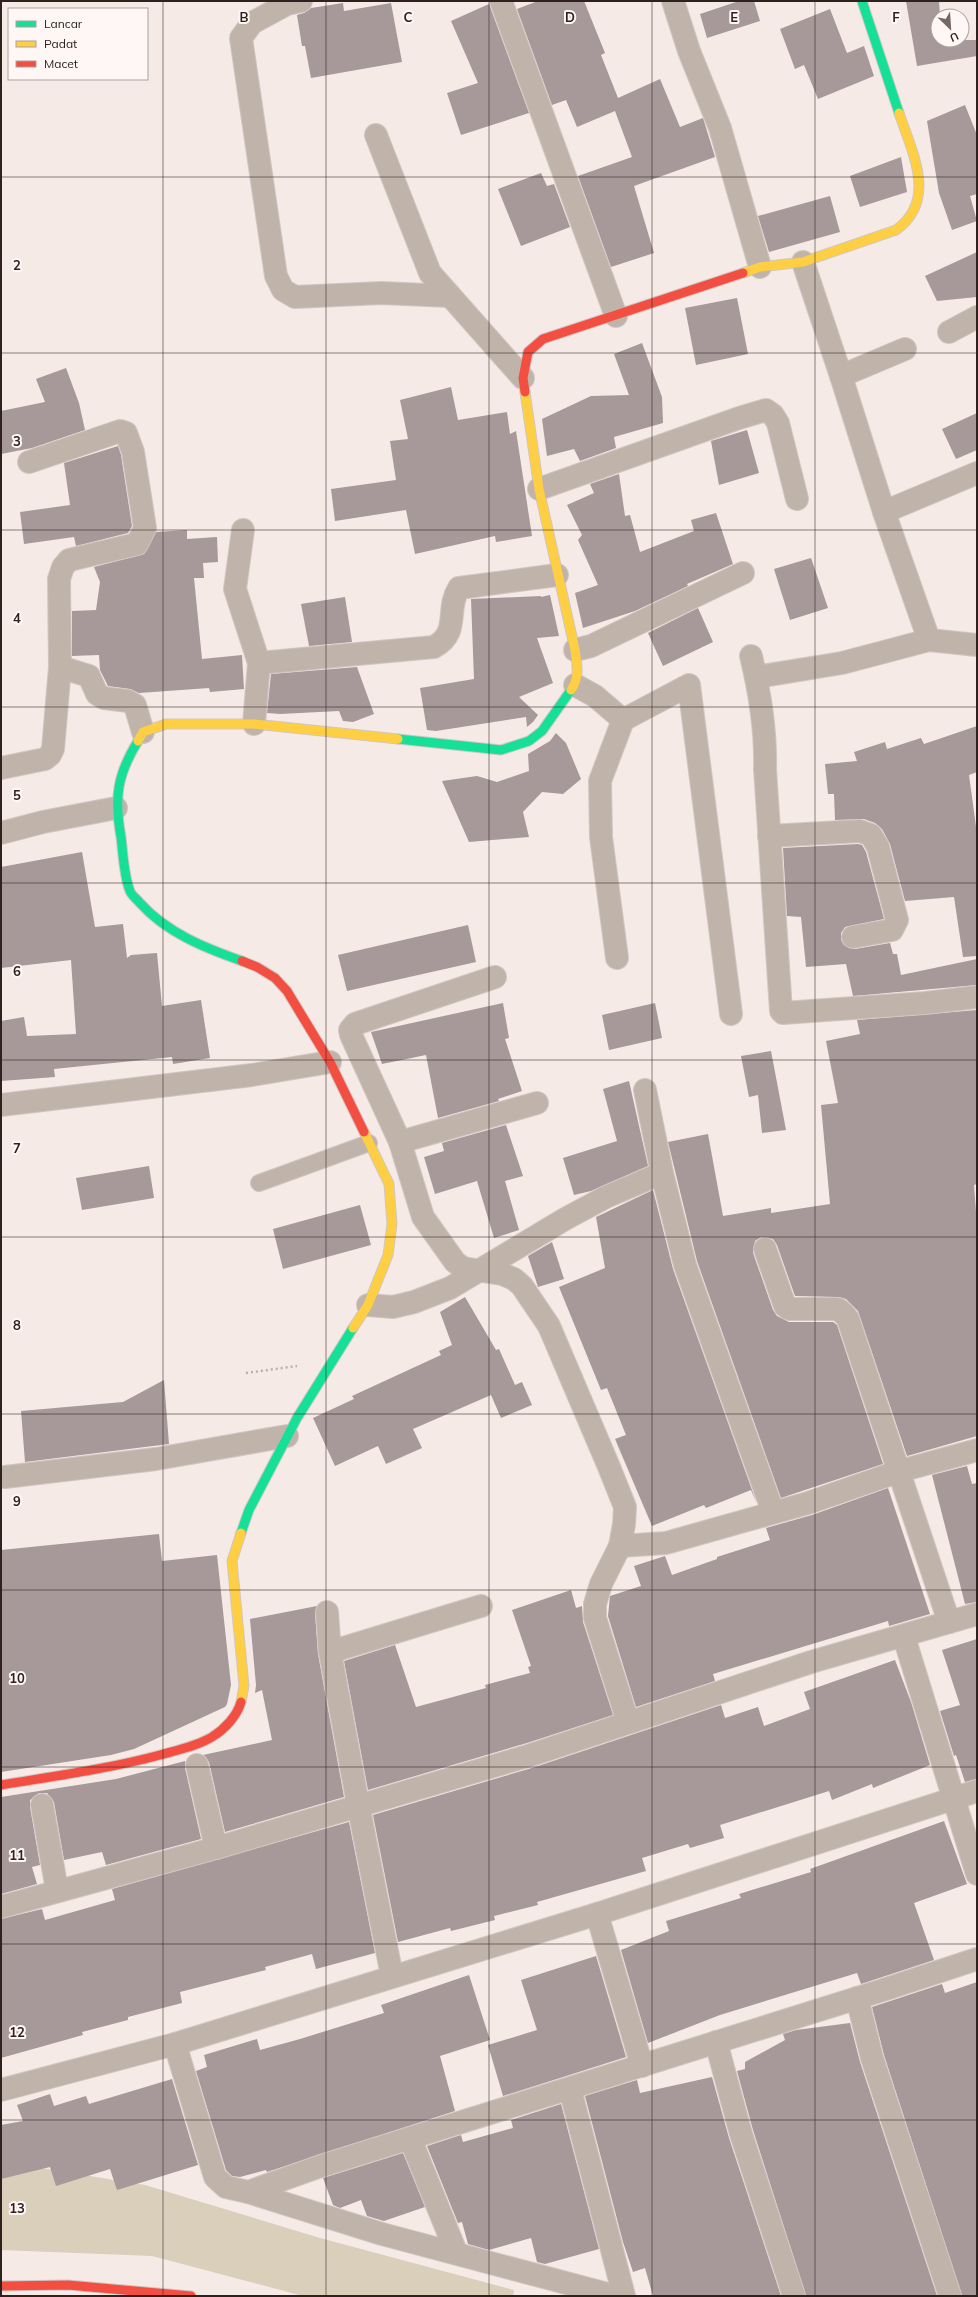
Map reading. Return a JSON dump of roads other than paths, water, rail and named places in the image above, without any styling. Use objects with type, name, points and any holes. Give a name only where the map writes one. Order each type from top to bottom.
[{"type":"main road","points":[[1,1785],[114,1767],[190,1747],[212,1737],[229,1723],[239,1709],[244,1686],[232,1561],[249,1510],[287,1436],[331,1361],[368,1305],[388,1255],[392,1224],[389,1184],[330,1062],[287,991],[275,978],[257,967],[200,946],[148,912],[130,892],[116,808],[120,776],[127,758],[143,732],[166,724],[254,724],[501,750],[530,741],[542,731],[575,685],[578,672],[576,650],[557,575],[539,489],[523,378],[528,352],[543,339],[760,267],[803,262],[896,230],[906,222],[919,199],[920,187],[916,163],[862,1]]},
{"type":"main road","points":[[1,2286],[68,2285],[191,2296]]},
{"type":"main road","points":[[112,2288],[131,2296]]},
{"type":"street","points":[[301,1],[287,4],[252,23],[241,38],[276,276],[283,290],[295,297],[381,294],[450,296]]},
{"type":"street","points":[[501,1],[616,316]]},
{"type":"street","points":[[673,1],[689,51],[720,128],[760,267]]},
{"type":"street","points":[[376,135],[430,273],[523,378]]},
{"type":"street","points":[[803,262],[842,376],[884,512],[929,640]]},
{"type":"street","points":[[949,332],[977,317]]},
{"type":"street","points":[[842,376],[905,349]]},
{"type":"street","points":[[539,489],[739,418],[766,410],[773,415],[778,423],[797,499]]},
{"type":"street","points":[[1,768],[45,759],[50,755],[53,749],[60,667],[60,579],[63,567],[69,560],[137,544],[145,528],[133,452],[126,433],[120,431],[29,462]]},
{"type":"street","points":[[884,512],[977,473]]},
{"type":"street","points":[[243,530],[234,589],[259,663],[254,724]]},
{"type":"street","points":[[576,650],[591,646],[743,573]]},
{"type":"street","points":[[259,663],[434,647],[444,641],[450,631],[454,595],[459,588],[557,575]]},
{"type":"street","points":[[758,686],[929,640],[977,645]]},
{"type":"street","points":[[751,656],[758,686],[766,745],[765,769],[780,1006],[783,1013],[925,1003],[977,997]]},
{"type":"street","points":[[60,667],[89,676],[97,694],[128,701],[134,705],[143,732]]},
{"type":"street","points":[[575,685],[595,696],[623,720]]},
{"type":"street","points":[[617,958],[601,837],[600,780],[623,720],[689,685],[731,1014]]},
{"type":"street","points":[[1,833],[43,822],[116,808]]},
{"type":"street","points":[[770,836],[854,831],[872,835],[878,847],[897,920],[892,930],[853,937]]},
{"type":"street","points":[[495,977],[352,1026],[351,1035],[400,1142],[423,1217],[455,1262],[463,1268],[502,1274],[514,1279],[522,1286],[549,1326],[609,1466],[624,1507],[620,1546],[601,1584],[595,1604],[595,1618],[628,1722]]},
{"type":"street","points":[[1,1105],[252,1075],[330,1062]]},
{"type":"street","points":[[645,1090],[662,1173],[686,1266],[773,1512]]},
{"type":"street","points":[[400,1142],[537,1103]]},
{"type":"street","points":[[368,1305],[393,1307],[414,1302],[450,1288],[476,1271],[606,1197],[662,1173]]},
{"type":"street","points":[[764,1249],[786,1306],[789,1309],[831,1309],[838,1310],[844,1314],[900,1471],[949,1622]]},
{"type":"street","points":[[5,1477],[156,1459],[287,1436]]},
{"type":"street","points":[[620,1546],[666,1543],[808,1503],[900,1471],[977,1450]]},
{"type":"street","points":[[330,1652],[481,1606]]},
{"type":"street","points":[[327,1612],[330,1652],[392,1976]]},
{"type":"street","points":[[1,1906],[216,1848],[358,1804],[531,1755],[563,1742],[811,1662],[904,1637],[977,1614]]},
{"type":"street","points":[[904,1637],[977,1874]]},
{"type":"street","points":[[196,1765],[216,1848]]},
{"type":"street","points":[[1,2090],[175,2044],[597,1914],[977,1791]]},
{"type":"street","points":[[42,1805],[57,1890]]},
{"type":"street","points":[[597,1914],[642,2066]]},
{"type":"street","points":[[248,2192],[410,2138],[570,2089],[977,1959]]},
{"type":"street","points":[[857,1998],[872,2058],[950,2296]]},
{"type":"street","points":[[716,2042],[741,2134],[794,2296]]},
{"type":"street","points":[[175,2044],[215,2177],[226,2186],[382,2234],[456,2252],[615,2296]]},
{"type":"street","points":[[570,2089],[624,2296]]},
{"type":"street","points":[[410,2138],[456,2252]]},
{"type":"lane","points":[[259,1183],[369,1143]]}]
